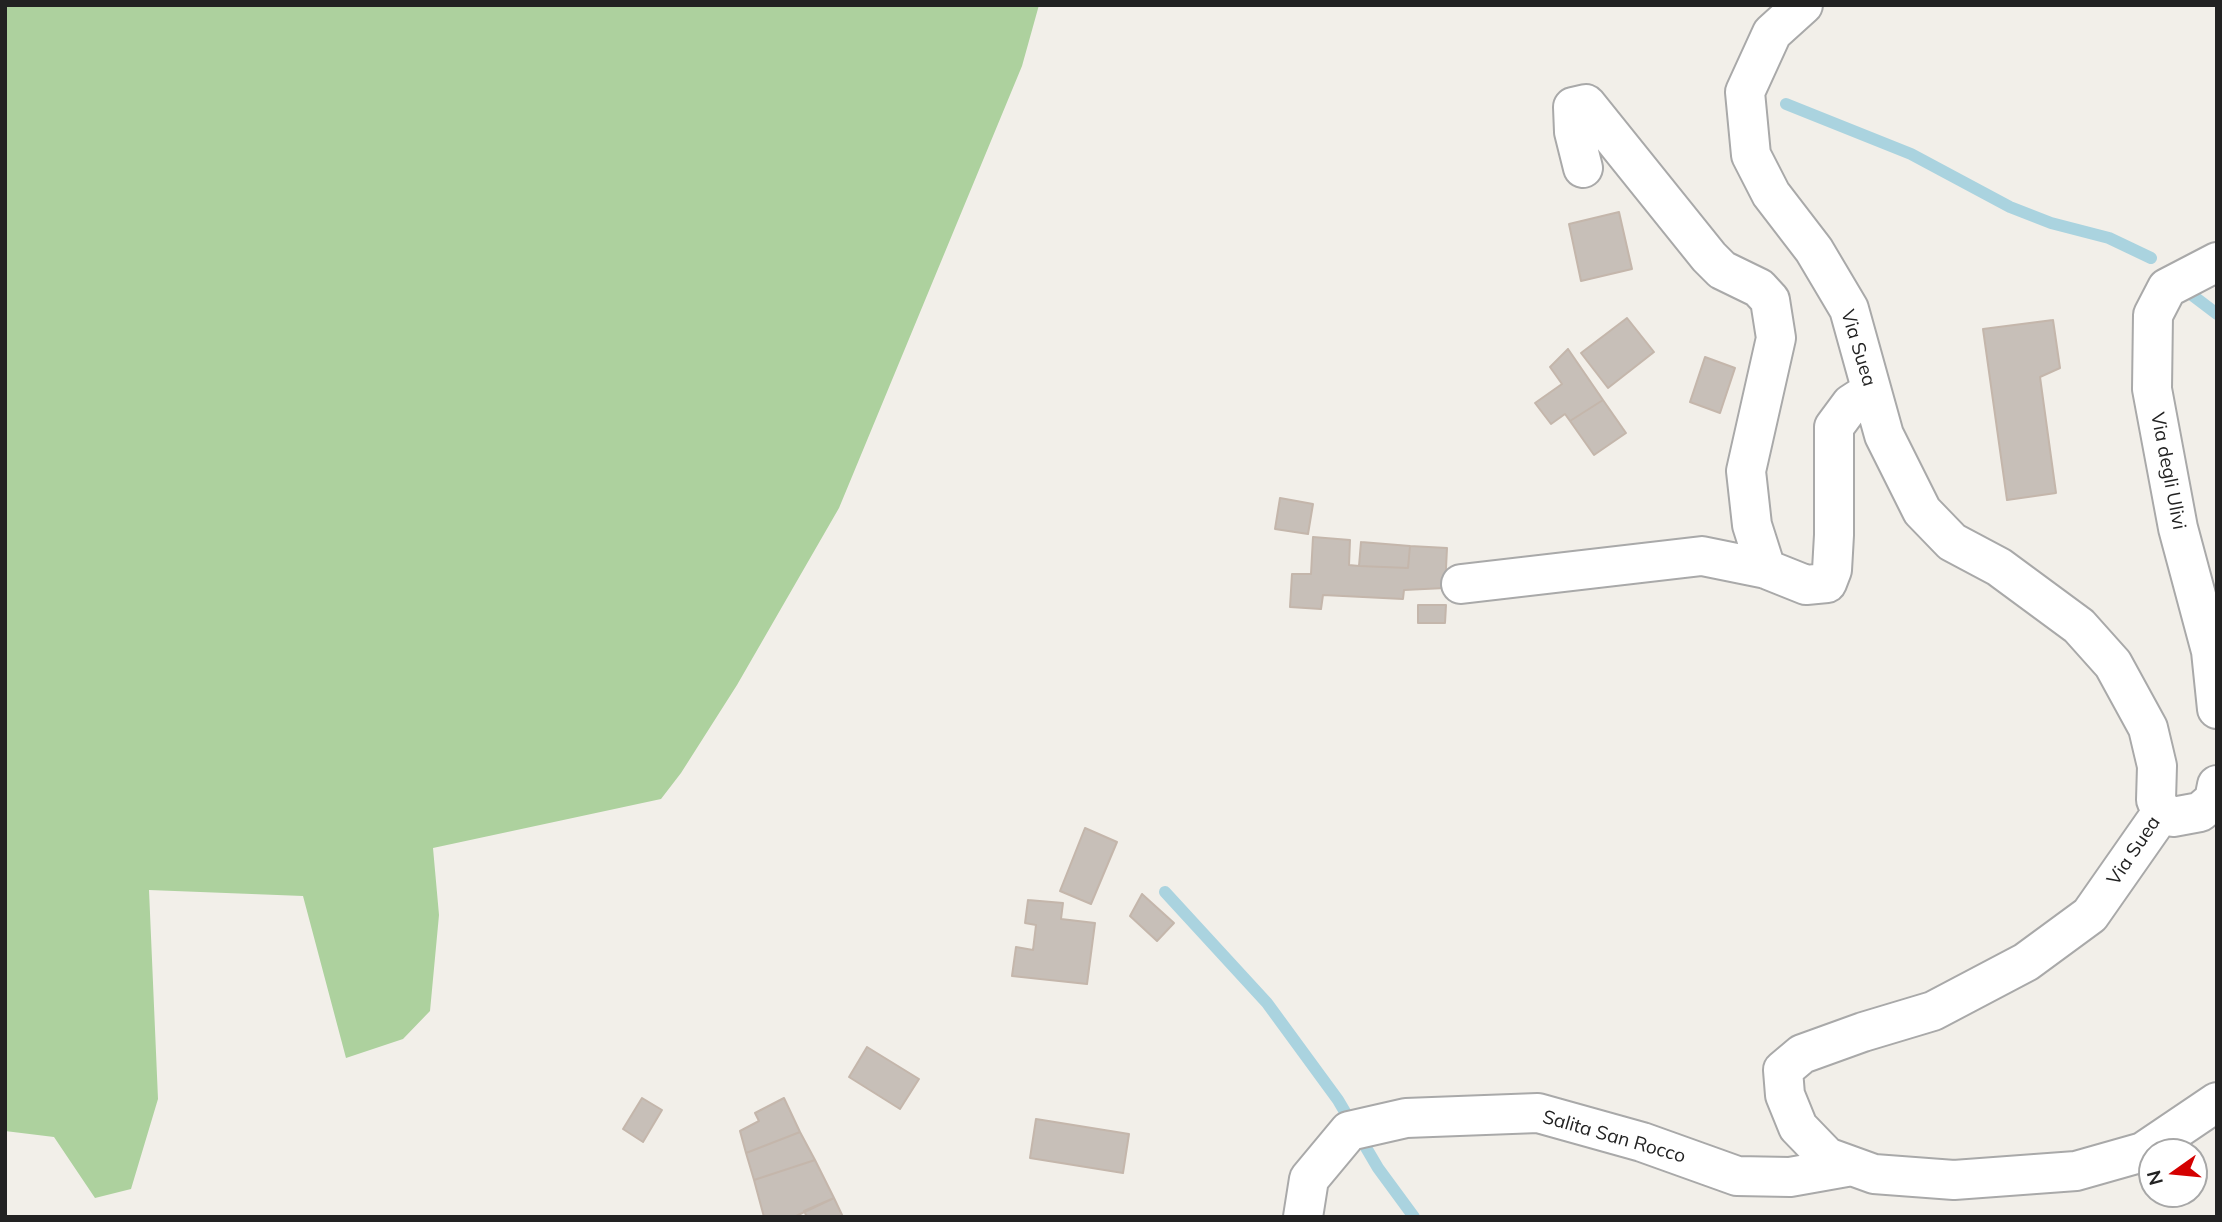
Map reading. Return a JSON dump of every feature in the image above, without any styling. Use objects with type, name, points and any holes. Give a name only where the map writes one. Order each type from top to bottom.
[{"type":"street","name":"Via Suea","points":[[1803,5],[1772,33],[1745,92],[1751,155],[1771,194],[1814,250],[1849,309],[1884,435],[1922,511],[1952,542],[1999,568],[2080,626],[2113,664],[2148,728],[2157,766],[2156,800],[2162,813],[2090,915],[2026,962],[1933,1011],[1802,1054],[1783,1070],[1785,1094],[1798,1127],[1827,1157],[1874,1174],[1954,1180],[2076,1171],[2143,1152],[2217,1102]]},
{"type":"street","points":[[1583,168],[1574,132],[1573,107],[1586,104],[1709,257],[1722,270],[1751,284],[1770,300],[1776,338],[1746,471],[1752,525],[1766,569]]},
{"type":"street","name":"Via degli Ulivi","points":[[2217,262],[2167,288],[2153,315],[2152,388],[2178,528],[2211,651],[2217,709]]},
{"type":"street","points":[[1461,584],[1702,556],[1766,569],[1806,585],[1827,583],[1832,570],[1834,535],[1834,427],[1851,404],[1871,391]]},
{"type":"street","points":[[2162,813],[2174,817],[2200,812],[2214,800],[2217,785]]},
{"type":"street","name":"Salita San Rocco","points":[[1303,1217],[1309,1179],[1349,1131],[1406,1118],[1538,1114],[1642,1142],[1737,1176],[1790,1177],[1852,1166]]},
{"type":"green space","points":[[5,5],[1039,5],[1022,66],[839,508],[737,685],[681,773],[661,799],[433,848],[439,915],[430,1011],[403,1039],[346,1058],[303,896],[149,890],[158,1099],[131,1189],[95,1198],[54,1137],[5,1131]]},
{"type":"building","points":[[1619,212],[1632,269],[1581,281],[1569,224]]},
{"type":"building","points":[[1627,318],[1654,352],[1608,388],[1581,353]]},
{"type":"building","points":[[2053,320],[2060,368],[2040,377],[2056,493],[2007,500],[1983,329]]},
{"type":"building","points":[[1568,349],[1603,400],[1570,421],[1565,414],[1551,424],[1535,403],[1562,384],[1550,367]]},
{"type":"building","points":[[1705,357],[1735,368],[1720,413],[1690,402]]},
{"type":"building","points":[[1603,400],[1626,433],[1594,455],[1570,421]]},
{"type":"building","points":[[1280,498],[1313,504],[1308,534],[1275,529]]},
{"type":"building","points":[[1313,537],[1350,540],[1349,565],[1359,566],[1408,568],[1410,546],[1447,548],[1445,588],[1404,590],[1403,599],[1323,595],[1321,609],[1290,607],[1292,574],[1311,574]]},
{"type":"building","points":[[1361,542],[1410,546],[1408,568],[1359,566]]},
{"type":"building","points":[[1418,605],[1446,605],[1445,623],[1418,623]]},
{"type":"building","points":[[1085,828],[1117,842],[1091,904],[1060,891]]},
{"type":"building","points":[[1142,894],[1174,923],[1157,941],[1130,916]]},
{"type":"building","points":[[1028,900],[1063,903],[1061,919],[1095,923],[1087,984],[1012,976],[1016,947],[1033,950],[1036,925],[1025,923]]},
{"type":"building","points":[[867,1047],[919,1079],[900,1109],[849,1077]]},
{"type":"building","points":[[642,1098],[662,1110],[643,1142],[623,1129]]},
{"type":"building","points":[[784,1098],[800,1132],[746,1153],[740,1131],[759,1121],[755,1113]]},
{"type":"building","points":[[1036,1119],[1129,1134],[1123,1173],[1030,1158]]},
{"type":"building","points":[[800,1132],[815,1160],[754,1180],[746,1153]]},
{"type":"building","points":[[815,1160],[834,1198],[794,1217],[764,1217],[754,1180]]},
{"type":"building","points":[[834,1198],[843,1217],[807,1217],[804,1211]]},
{"type":"waterway","points":[[1786,104],[1911,154],[2010,207],[2051,223],[2109,238],[2151,258]]},
{"type":"waterway","points":[[2188,292],[2217,314]]},
{"type":"waterway","points":[[1165,892],[1267,1003],[1338,1100],[1378,1168],[1414,1217]]}]
